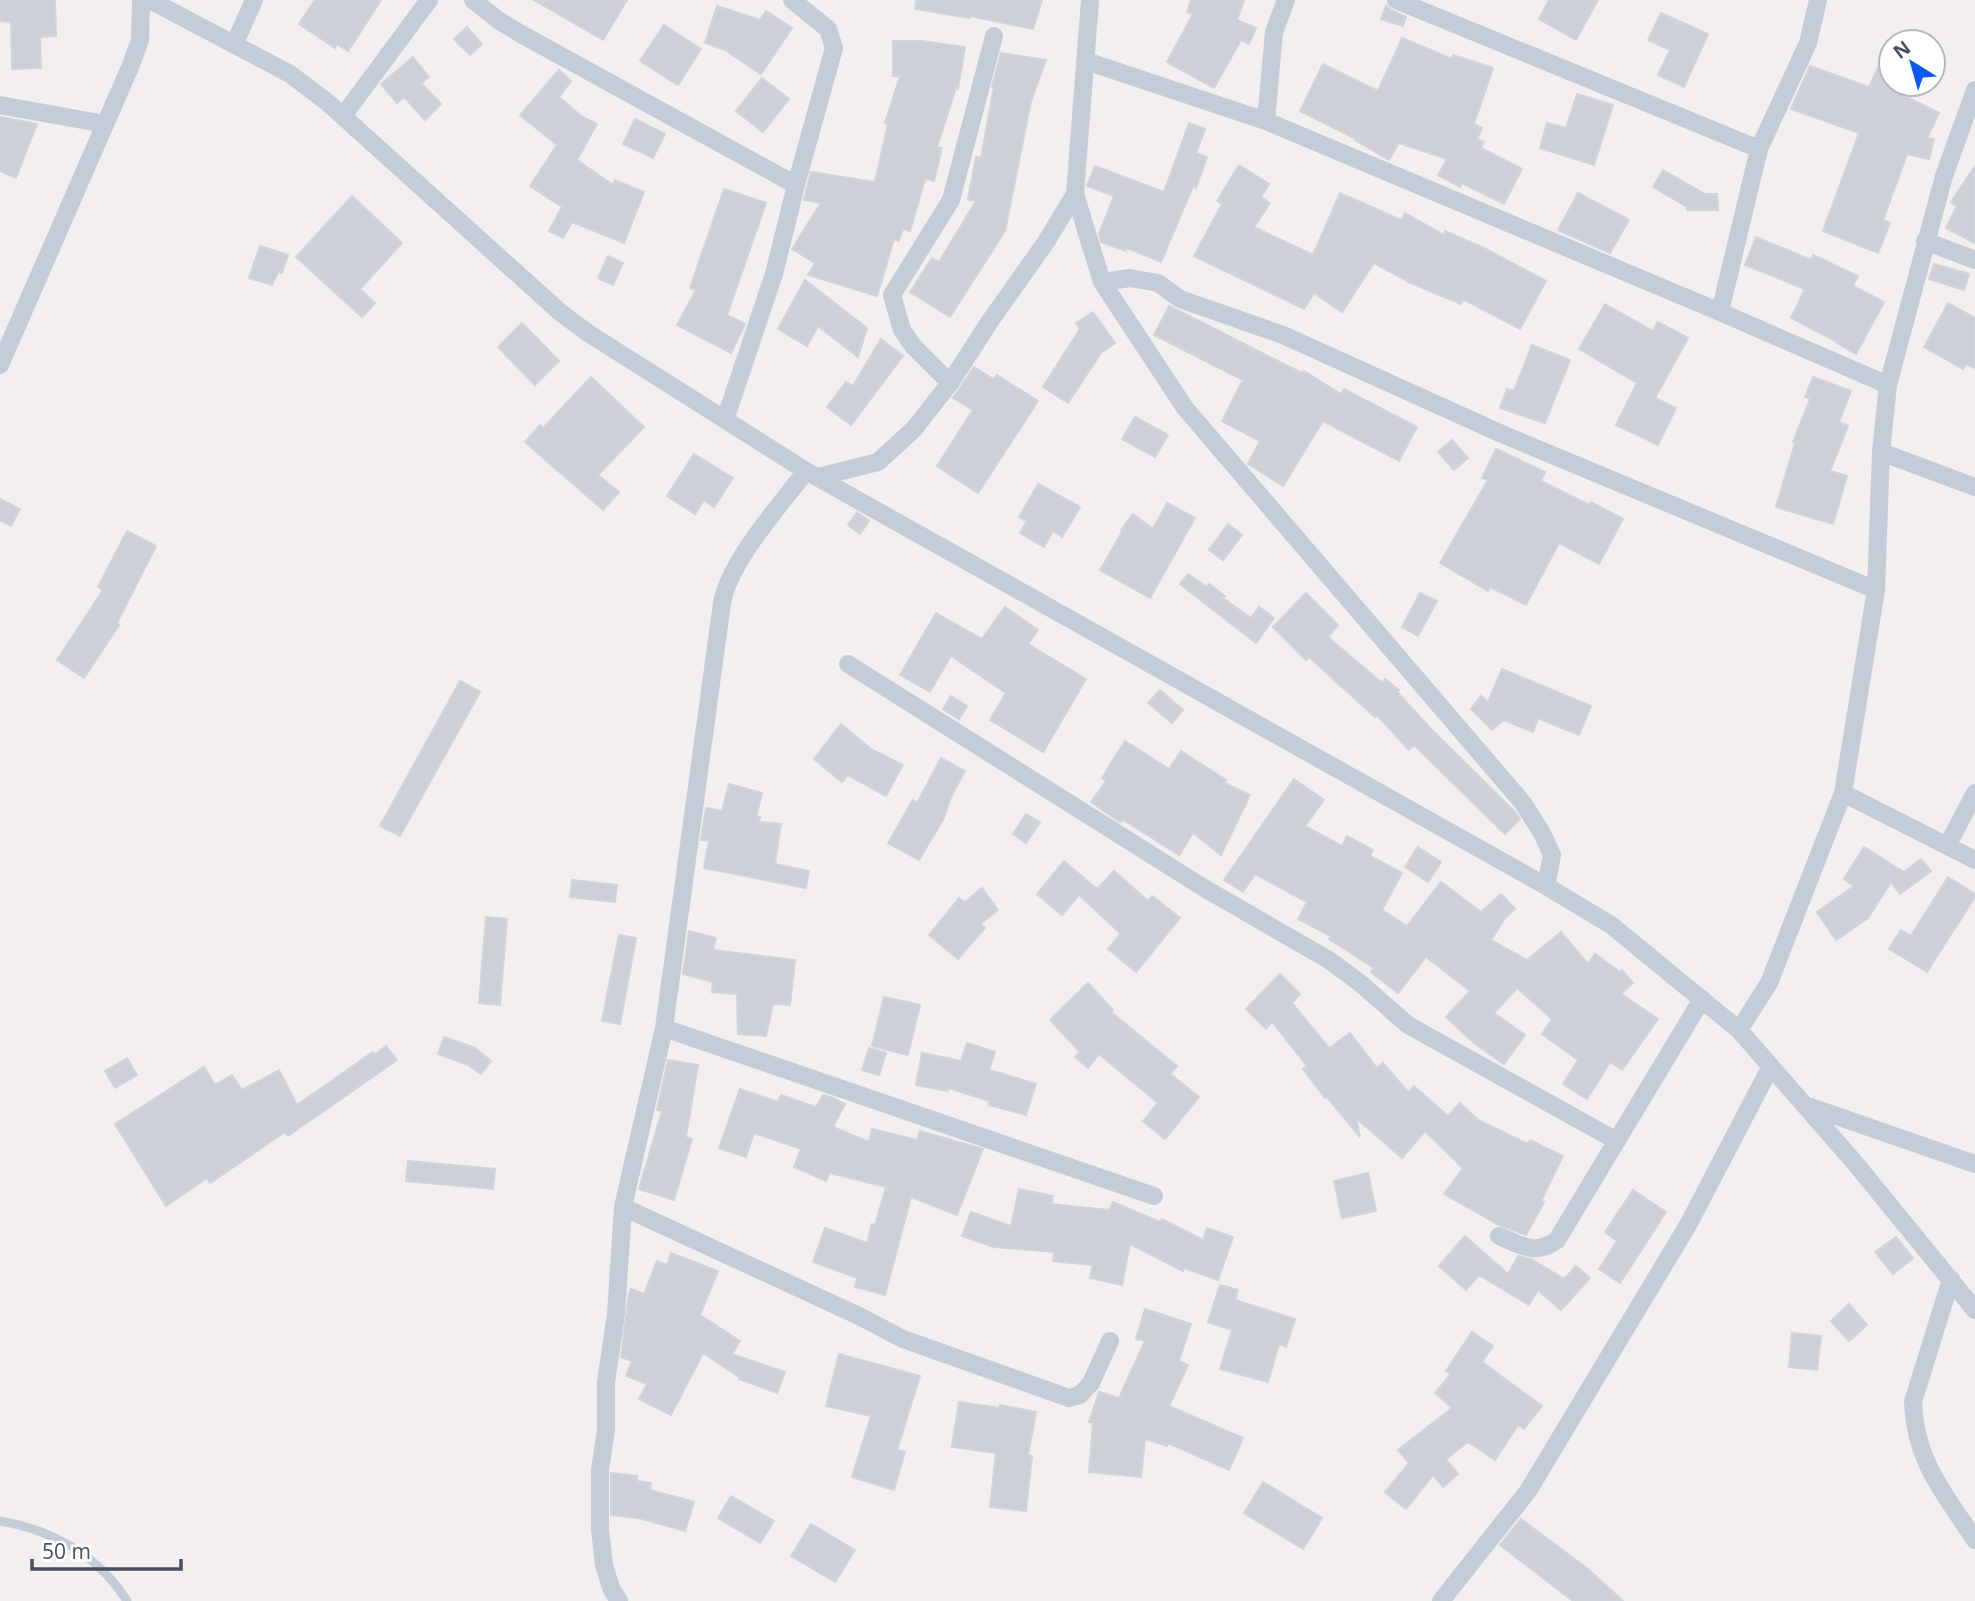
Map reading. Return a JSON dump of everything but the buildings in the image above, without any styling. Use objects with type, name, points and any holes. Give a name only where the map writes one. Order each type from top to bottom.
[{"type":"street","points":[[0,365],[140,40],[141,0]]},
{"type":"street","points":[[150,0],[290,74],[343,116],[561,313],[587,333],[812,474],[1611,925],[1739,1030],[1805,1105],[1975,1310]]},
{"type":"street","points":[[234,44],[254,0]]},
{"type":"street","points":[[343,116],[429,0]]},
{"type":"street","points":[[473,0],[520,34],[796,185]]},
{"type":"street","points":[[725,420],[774,274],[834,48],[828,29],[792,0]]},
{"type":"street","points":[[1090,0],[1074,194],[1102,282],[1185,408],[1523,803],[1552,855],[1546,886]]},
{"type":"street","points":[[1266,121],[1274,32],[1286,0]]},
{"type":"street","points":[[1396,0],[1759,149]]},
{"type":"street","points":[[1720,312],[1759,149],[1808,43],[1818,0]]},
{"type":"street","points":[[950,383],[913,346],[902,330],[892,295],[951,200],[994,36]]},
{"type":"street","points":[[1086,61],[1266,121],[1888,385]]},
{"type":"street","points":[[1739,1030],[1769,984],[1843,793],[1876,590],[1881,452],[1888,385],[1925,241],[1956,140],[1975,90]]},
{"type":"street","points":[[0,105],[105,124]]},
{"type":"street","points":[[619,1601],[611,1588],[604,1565],[600,1529],[600,1470],[606,1429],[606,1382],[616,1314],[623,1207],[664,1028],[725,584],[736,566],[812,474],[878,462],[914,429],[950,383],[1046,242],[1074,194]]},
{"type":"street","points":[[1925,241],[1975,260]]},
{"type":"street","points":[[1102,282],[1130,278],[1158,284],[1180,299],[1283,335],[1502,433],[1876,590]]},
{"type":"street","points":[[1881,452],[1975,487]]},
{"type":"street","points":[[848,664],[1204,888],[1329,960],[1360,982],[1408,1026],[1617,1141]]},
{"type":"street","points":[[1843,793],[1975,860]]},
{"type":"street","points":[[1947,846],[1975,793]]},
{"type":"street","points":[[1499,1236],[1532,1249],[1545,1249],[1557,1240],[1702,999]]},
{"type":"street","points":[[664,1028],[1154,1196]]},
{"type":"street","points":[[1441,1601],[1528,1491],[1688,1225],[1771,1066]]},
{"type":"street","points":[[1805,1105],[1975,1164]]},
{"type":"street","points":[[623,1207],[903,1339],[1069,1398],[1080,1395],[1091,1383],[1110,1341]]},
{"type":"street","points":[[1951,1279],[1913,1402],[1913,1424],[1920,1450],[1933,1476],[1975,1540]]},
{"type":"lane","points":[[0,1521],[31,1526],[83,1552],[118,1586],[127,1601]]}]
